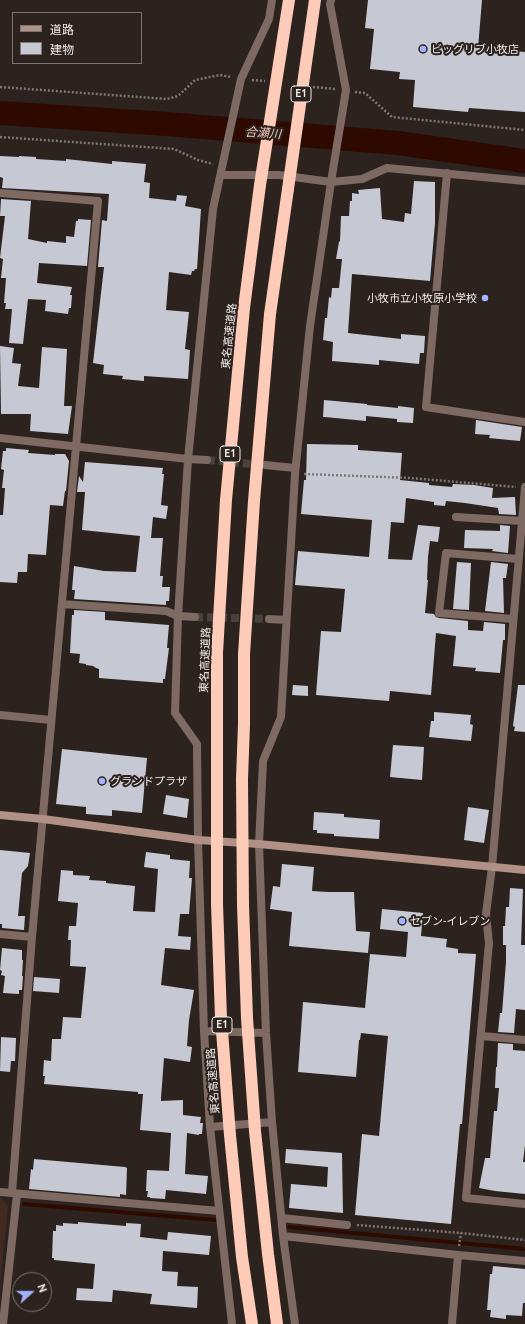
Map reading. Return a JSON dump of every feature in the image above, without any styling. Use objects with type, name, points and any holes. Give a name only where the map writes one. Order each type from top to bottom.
[{"type":"highway","name":"東名高速道路","points":[[252,1324],[242,1257],[230,1135],[221,1018],[217,904],[217,653],[226,500],[244,308],[260,185],[289,0]]},
{"type":"highway","name":"E1","points":[[278,1324],[268,1254],[255,1131],[247,1018],[243,905],[242,779],[244,654],[254,493],[270,314],[315,0]]},
{"type":"street","points":[[232,1324],[210,1128],[204,1031],[198,840],[197,744],[176,713],[178,616],[188,460],[213,209],[241,79],[269,19],[272,0]]},
{"type":"street","points":[[295,1324],[283,1236],[272,1122],[266,1033],[259,844],[263,761],[281,717],[295,471],[310,326],[346,90],[330,4],[331,0]]},
{"type":"street","points":[[221,175],[279,175],[331,182],[362,178],[387,168],[525,181]]},
{"type":"street","points":[[447,173],[426,407],[525,422]]},
{"type":"street","points":[[0,193],[98,202],[32,937],[15,1194],[2,1323]]},
{"type":"street","points":[[0,438],[188,460],[207,460]]},
{"type":"street","points":[[265,465],[295,471]]},
{"type":"street","points":[[525,488],[492,866],[486,914],[489,943],[482,1036],[466,1198],[525,1204]]},
{"type":"street","points":[[456,517],[522,521]]},
{"type":"street","points":[[513,619],[439,612],[446,553],[518,559]]},
{"type":"street","points":[[62,604],[166,611],[178,616],[195,617]]},
{"type":"street","points":[[269,619],[286,620]]},
{"type":"street","points":[[0,716],[51,720]]},
{"type":"street","points":[[0,815],[43,819],[198,840],[259,844],[525,870]]},
{"type":"street","points":[[0,934],[32,937]]},
{"type":"street","points":[[204,1031],[266,1033]]},
{"type":"street","points":[[482,1036],[525,1040]]},
{"type":"street","points":[[210,1128],[272,1122]]},
{"type":"street","points":[[0,1192],[219,1212]]},
{"type":"street","points":[[282,1218],[347,1225]]},
{"type":"street","points":[[283,1236],[525,1261]]},
{"type":"street","points":[[452,1324],[458,1255]]},
{"type":"path","points":[[0,87],[167,99],[178,96],[195,80],[220,75],[241,79]]},
{"type":"path","points":[[346,90],[365,93],[392,116],[525,130]]},
{"type":"path","points":[[0,137],[174,149],[198,160],[224,162]]},
{"type":"path","points":[[295,471],[410,478],[525,488]]},
{"type":"path","points":[[347,1225],[461,1233],[525,1240]]},
{"type":"shaded area","points":[[0,1197],[8,1206],[0,1285]]},
{"type":"building","name":"ビッグリブ小牧店","points":[[368,0],[482,0],[478,48],[525,52],[525,112],[469,108],[468,112],[413,107],[415,80],[399,79],[400,72],[370,69],[374,29],[365,28]]},
{"type":"building","points":[[0,156],[36,157],[36,159],[66,161],[66,159],[112,164],[112,161],[146,164],[144,182],[150,183],[149,198],[176,201],[177,195],[187,196],[185,206],[201,209],[197,269],[192,271],[191,275],[169,272],[166,310],[189,312],[185,349],[190,350],[188,379],[144,376],[144,381],[122,379],[123,376],[103,374],[104,365],[93,363],[104,267],[98,267],[102,220],[107,221],[109,194],[2,188],[3,178],[0,177]]},
{"type":"building","points":[[414,181],[435,182],[435,223],[430,281],[352,274],[348,333],[401,339],[401,334],[425,336],[424,353],[420,353],[419,364],[379,360],[379,365],[332,361],[333,342],[323,340],[329,297],[331,298],[332,288],[339,288],[342,259],[336,259],[340,241],[341,216],[349,216],[352,193],[359,194],[358,190],[380,188],[382,219],[404,222],[405,213],[411,214]]},
{"type":"building","points":[[1,199],[31,201],[28,239],[47,243],[47,241],[66,243],[66,236],[74,237],[76,221],[78,221],[78,219],[91,220],[87,266],[39,263],[37,283],[72,287],[70,295],[72,295],[71,308],[69,308],[68,314],[45,311],[46,300],[28,299],[23,344],[9,343],[12,309],[5,309],[6,278],[1,278],[3,259],[0,258],[5,216],[0,216]]},
{"type":"building","points":[[0,346],[14,348],[12,363],[21,364],[18,386],[39,388],[42,347],[67,349],[64,406],[72,406],[68,434],[30,431],[31,414],[1,414]]},
{"type":"building","points":[[324,400],[398,408],[398,406],[414,408],[413,423],[397,422],[397,419],[366,416],[366,421],[323,417]]},
{"type":"building","points":[[476,420],[522,427],[520,441],[489,438],[490,435],[475,434]]},
{"type":"building","points":[[307,444],[358,445],[358,450],[402,453],[400,480],[452,487],[453,484],[474,485],[493,488],[492,498],[515,497],[516,515],[499,514],[498,508],[446,501],[445,506],[434,505],[434,502],[406,498],[404,523],[391,522],[388,559],[412,560],[418,525],[440,527],[438,542],[430,541],[425,613],[434,614],[439,618],[468,621],[468,630],[483,631],[484,622],[505,624],[505,640],[503,640],[500,673],[475,671],[476,668],[453,666],[456,636],[436,633],[431,695],[390,691],[389,701],[316,695],[321,631],[341,632],[345,589],[295,585],[298,551],[369,557],[372,520],[301,514],[304,480],[306,480]]},
{"type":"building","points":[[6,448],[29,450],[28,453],[55,455],[65,454],[69,461],[63,506],[50,505],[46,555],[28,554],[27,572],[18,572],[17,583],[0,582],[0,515],[3,515],[5,488],[2,488],[4,470],[1,469],[3,451],[6,451]]},
{"type":"building","points":[[85,462],[163,468],[162,474],[164,474],[161,505],[168,506],[166,519],[153,517],[151,538],[163,538],[160,576],[163,576],[162,587],[170,587],[169,601],[166,601],[166,605],[74,599],[75,590],[72,590],[74,566],[104,571],[136,572],[140,536],[82,530],[85,492],[77,492],[79,476],[83,482]]},
{"type":"building","points":[[500,525],[510,526],[508,553],[492,551],[493,549],[464,548],[465,530],[500,531]]},
{"type":"building","points":[[457,562],[471,563],[469,610],[453,609]]},
{"type":"building","points":[[491,562],[508,564],[506,578],[503,578],[504,613],[485,611]]},
{"type":"building","points":[[74,610],[105,612],[105,620],[169,625],[167,648],[169,648],[165,679],[163,679],[163,683],[99,678],[99,669],[79,663],[80,654],[70,653],[72,615],[74,615]]},
{"type":"building","points":[[293,685],[308,686],[308,696],[292,695]]},
{"type":"building","points":[[518,685],[525,685],[525,732],[514,731],[515,727],[513,726]]},
{"type":"building","points":[[434,712],[471,715],[470,724],[473,725],[471,741],[429,737],[431,721],[434,721]]},
{"type":"building","points":[[393,745],[424,747],[422,780],[390,777]]},
{"type":"building","name":"グランドプラザ","points":[[62,749],[147,758],[142,813],[112,810],[112,816],[86,814],[86,807],[56,804]]},
{"type":"building","points":[[166,795],[189,799],[187,818],[163,814]]},
{"type":"building","points":[[468,807],[489,810],[484,843],[464,840]]},
{"type":"building","points":[[314,812],[344,814],[344,817],[380,820],[379,839],[334,836],[334,834],[317,833],[317,830],[313,830]]},
{"type":"building","points":[[0,850],[30,853],[28,866],[22,873],[18,916],[25,916],[24,930],[2,928],[2,924],[0,924]]},
{"type":"building","points":[[146,852],[170,855],[170,859],[190,861],[189,878],[192,878],[189,914],[180,914],[178,936],[191,937],[190,950],[165,948],[161,985],[194,990],[189,1020],[187,1046],[192,1047],[190,1062],[164,1058],[161,1101],[183,1100],[183,1115],[201,1117],[200,1123],[203,1123],[202,1134],[187,1133],[185,1174],[208,1176],[206,1194],[166,1190],[165,1199],[147,1197],[147,1170],[169,1171],[171,1133],[140,1130],[143,1094],[138,1094],[138,1092],[44,1084],[45,1076],[43,1076],[44,1060],[51,1061],[52,1039],[61,1039],[63,1017],[81,1018],[86,967],[70,966],[71,940],[68,940],[69,926],[76,926],[78,903],[58,901],[61,870],[73,871],[73,875],[90,876],[89,880],[106,881],[106,883],[135,886],[133,911],[155,912],[158,869],[144,867]]},
{"type":"building","points":[[282,864],[314,867],[312,891],[354,892],[356,931],[370,932],[368,953],[289,946],[292,912],[270,909],[273,886],[280,887]]},
{"type":"building","points":[[510,888],[523,889],[521,945],[525,945],[525,1010],[516,1009],[514,1033],[498,1032],[500,1013],[502,1013],[506,962],[506,945],[503,945],[503,926],[505,926],[506,907],[509,907]]},
{"type":"building","points":[[382,909],[423,913],[421,936],[447,939],[446,947],[458,949],[458,953],[476,954],[462,1124],[460,1124],[451,1224],[355,1215],[362,1134],[379,1136],[388,1036],[361,1033],[356,1077],[298,1072],[303,1002],[365,1008],[370,954],[406,957],[408,932],[380,929]]},
{"type":"building","points":[[2,948],[22,950],[23,976],[22,990],[19,990],[19,994],[3,993],[5,976],[1,975],[2,971],[0,970]]},
{"type":"building","points":[[34,977],[60,979],[59,993],[33,991]]},
{"type":"building","points":[[1,1037],[16,1038],[15,1061],[11,1061],[10,1072],[0,1071]]},
{"type":"building","points":[[498,1043],[513,1044],[513,1050],[525,1051],[525,1145],[523,1162],[525,1162],[525,1194],[479,1188],[485,1158],[490,1158],[494,1111],[497,1111],[499,1088],[495,1088]]},
{"type":"building","points":[[286,1149],[342,1153],[343,1213],[289,1208],[291,1184],[327,1187],[328,1167],[285,1163]]},
{"type":"building","points":[[34,1159],[125,1167],[127,1168],[126,1195],[120,1194],[120,1197],[29,1189],[31,1169],[33,1170]]},
{"type":"building","points":[[78,1222],[126,1226],[126,1223],[141,1224],[140,1237],[167,1240],[168,1232],[211,1236],[209,1255],[163,1251],[162,1271],[178,1272],[177,1286],[198,1287],[197,1308],[150,1304],[152,1294],[113,1290],[112,1302],[76,1300],[77,1288],[93,1289],[95,1264],[54,1260],[54,1258],[52,1258],[53,1231],[56,1231],[56,1225],[63,1226],[63,1223],[78,1224]]},
{"type":"building","points":[[493,1266],[525,1269],[525,1303],[523,1303],[522,1316],[506,1315],[506,1319],[490,1317],[491,1310],[487,1310],[490,1274],[492,1274]]},
{"type":"waterway","name":"合瀬川","points":[[0,113],[167,124],[398,143],[525,161]]},
{"type":"waterway","points":[[24,1204],[215,1220]]},
{"type":"waterway","points":[[289,1227],[525,1249]]},
{"type":"tunnel","points":[[207,460],[262,465]]},
{"type":"tunnel","points":[[195,617],[269,619]]},
{"type":"place","name":"ビッグリブ小牧店","points":[[423,49]]},
{"type":"place","name":"小牧市立小牧原小学校","points":[[485,298]]},
{"type":"place","name":"グランドプラザ","points":[[102,781]]},
{"type":"place","name":"セブン-イレブン","points":[[402,921]]}]
